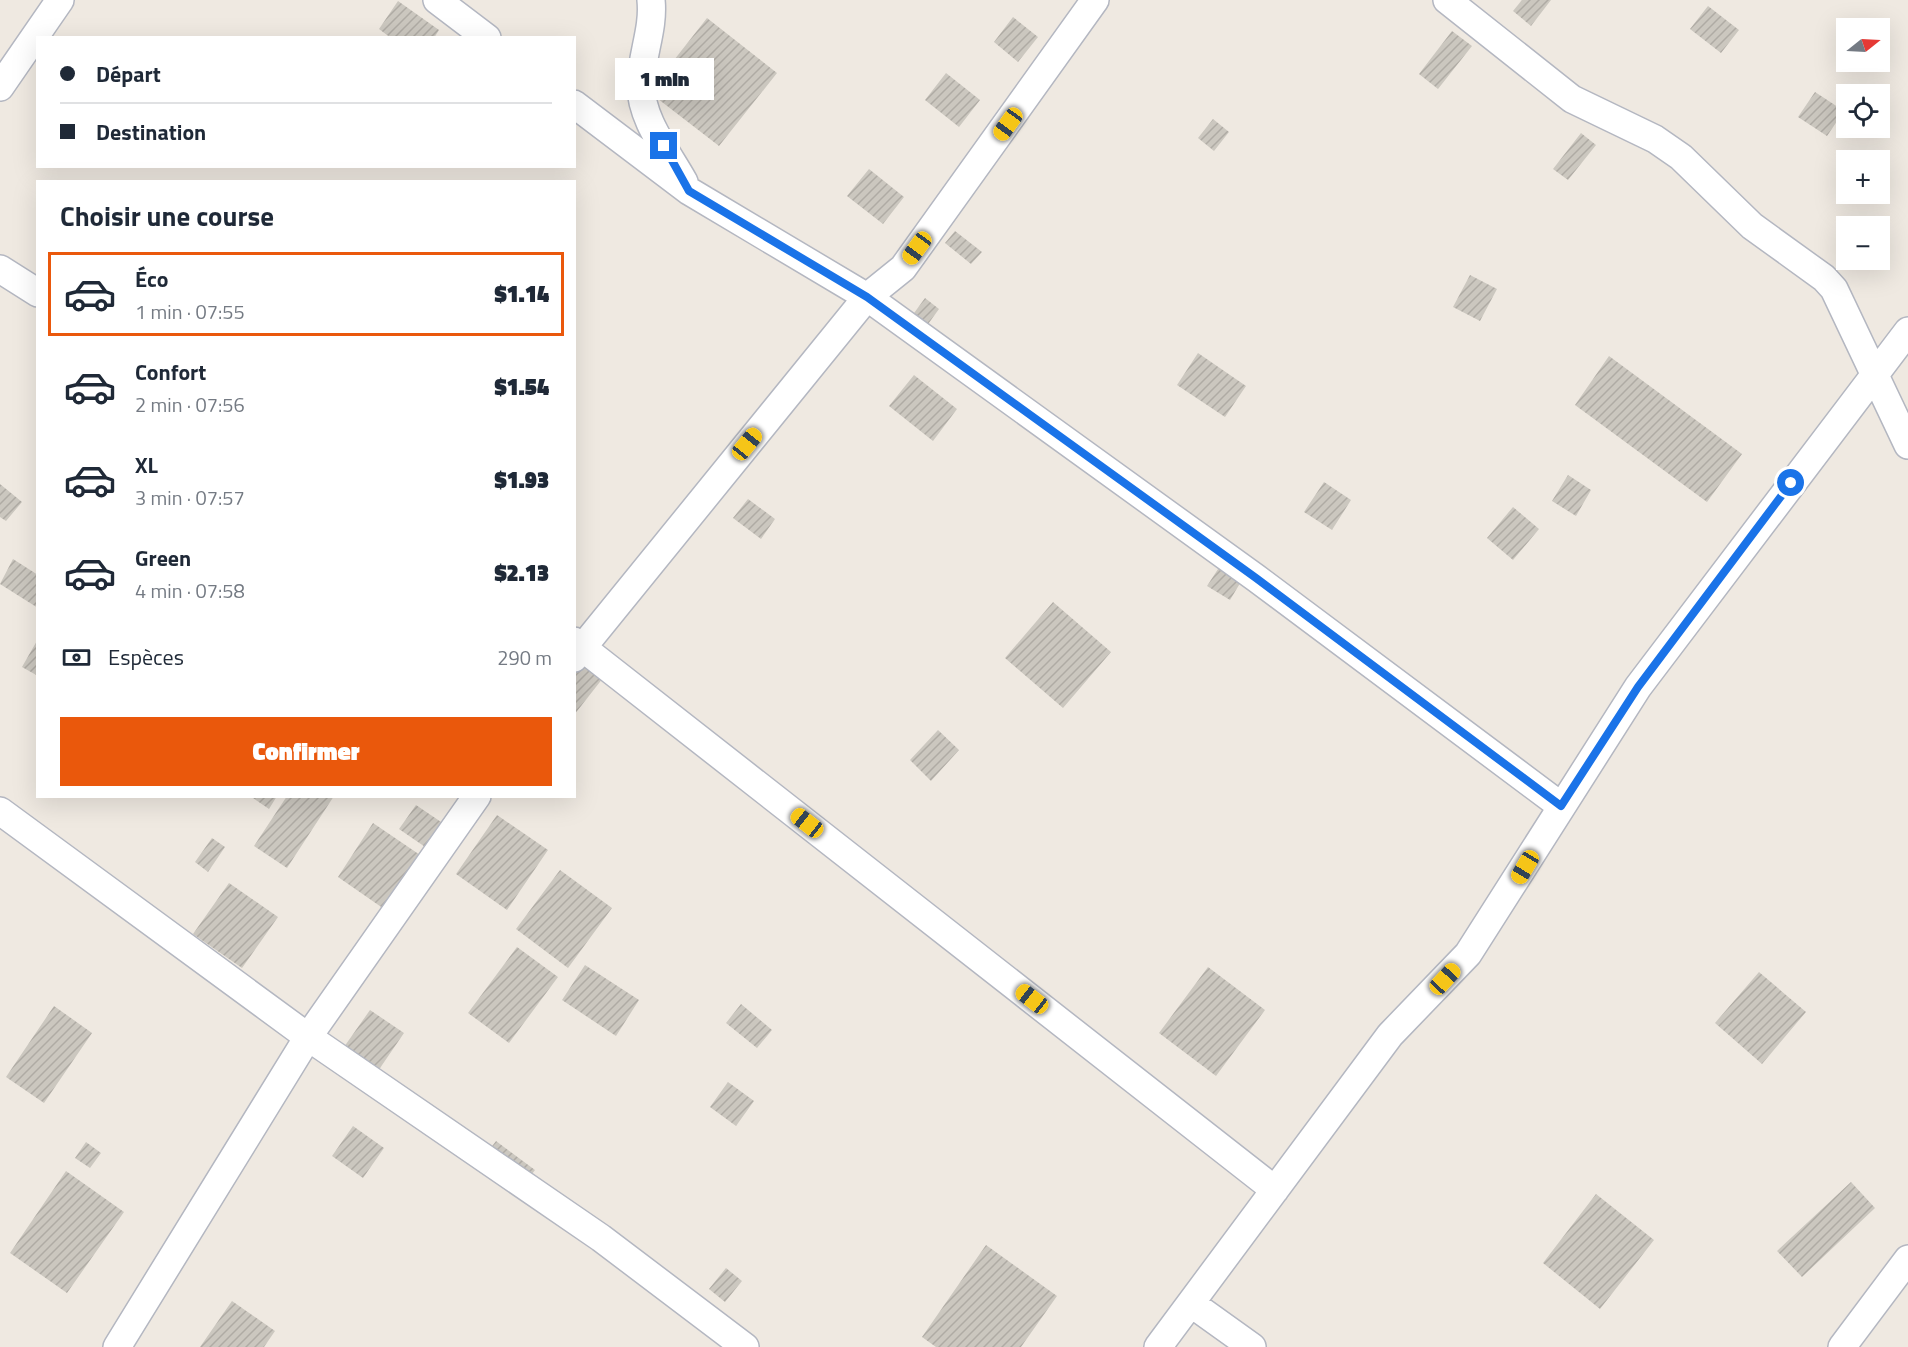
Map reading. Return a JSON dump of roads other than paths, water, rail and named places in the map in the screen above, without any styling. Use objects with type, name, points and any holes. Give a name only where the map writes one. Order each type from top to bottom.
[{"type":"street","points":[[0,87],[60,0]]},
{"type":"street","points":[[437,0],[484,36]]},
{"type":"street","points":[[651,0],[652,15],[641,81],[641,96],[653,127],[689,191]]},
{"type":"street","points":[[1095,0],[903,268],[867,297],[577,648],[1275,1190]]},
{"type":"street","points":[[1448,0],[1572,99],[1655,139],[1681,157],[1752,226],[1824,278],[1834,289],[1908,445]]},
{"type":"street","points":[[576,106],[689,191],[867,297],[1256,578],[1561,806]]},
{"type":"street","points":[[0,269],[36,292]]},
{"type":"street","points":[[1158,1347],[1390,1035],[1468,954],[1503,903],[1561,806],[1638,687],[1908,331]]},
{"type":"street","points":[[117,1347],[308,1037],[476,798]]},
{"type":"street","points":[[0,811],[308,1037],[601,1238],[744,1347]]},
{"type":"street","points":[[1842,1347],[1903,1276]]},
{"type":"street","points":[[1192,1304],[1252,1347]]}]
